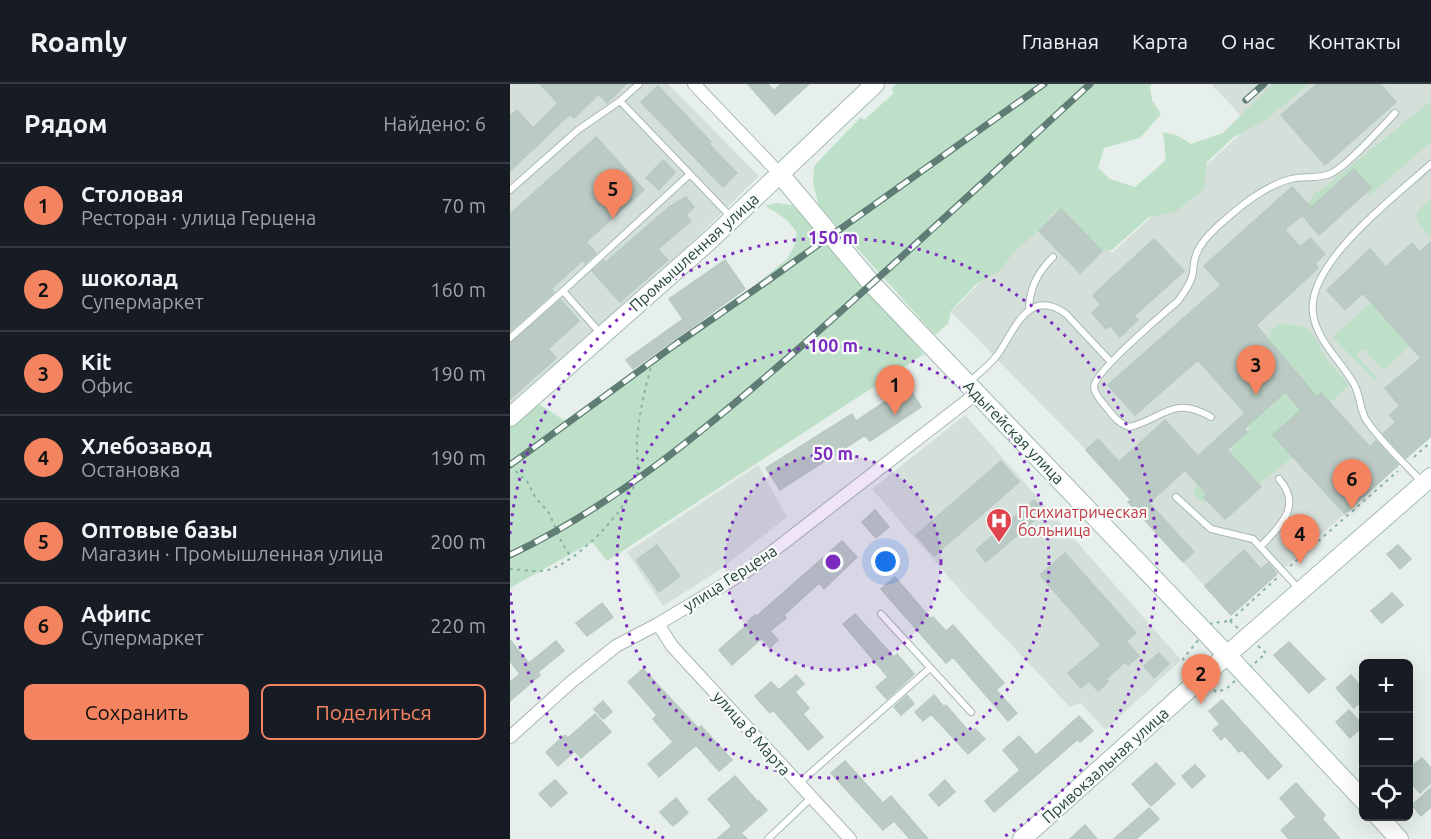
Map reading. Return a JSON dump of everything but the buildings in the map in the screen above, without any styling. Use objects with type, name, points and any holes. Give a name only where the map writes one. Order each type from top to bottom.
[{"type":"main road","name":"Промышленная улица","points":[[510,417],[733,218],[875,84]]},
{"type":"main road","name":"Адыгейская улица","points":[[779,173],[872,284],[1359,796]]},
{"type":"main road","name":"Привокзальная улица","points":[[1022,839],[1427,480]]},
{"type":"main road","points":[[1383,821],[1399,839]]},
{"type":"street","name":"Адыгейская улица","points":[[694,84],[779,173]]},
{"type":"street","name":"улица Герцена","points":[[510,737],[570,683],[616,646],[658,624],[750,569],[972,389]]},
{"type":"street","name":"улица 8 Марта","points":[[658,624],[672,646],[850,839]]},
{"type":"lane","points":[[510,190],[578,130],[621,101],[639,84]]},
{"type":"lane","points":[[621,101],[733,218]]},
{"type":"lane","points":[[1210,417],[1200,411],[1175,408],[1130,428],[1122,425],[1096,394],[1094,387],[1096,380],[1186,290],[1192,276],[1196,253],[1219,226],[1246,203],[1275,184],[1293,178],[1318,178],[1332,173],[1395,113]]},
{"type":"lane","points":[[1427,480],[1406,464],[1364,417],[1354,384],[1316,326],[1312,313],[1313,298],[1320,279],[1345,243],[1431,164]]},
{"type":"lane","points":[[510,338],[690,174]]},
{"type":"lane","points":[[1029,311],[1029,297],[1035,279],[1042,267],[1053,257]]},
{"type":"lane","points":[[563,291],[603,335]]},
{"type":"lane","points":[[972,389],[1004,345],[1016,323],[1029,311],[1041,307],[1059,309],[1112,362]]},
{"type":"lane","points":[[1261,546],[1283,523],[1288,510],[1290,501],[1287,488],[1279,479]]},
{"type":"lane","points":[[1176,497],[1211,529],[1253,539],[1301,591]]},
{"type":"lane","points":[[881,614],[971,712]]},
{"type":"lane","points":[[798,784],[930,668]]},
{"type":"lane","points":[[768,839],[811,798]]},
{"type":"path","points":[[510,569],[551,569],[586,549],[623,505],[636,481],[639,460],[637,441],[651,368]]},
{"type":"path","points":[[1230,621],[1431,441]]},
{"type":"path","points":[[510,466],[526,481],[549,513],[571,557]]},
{"type":"shaded area","points":[[510,84],[668,84],[759,176],[672,262],[510,406]]},
{"type":"shaded area","points":[[1211,84],[1431,84],[1431,437],[1231,615],[1128,502],[1131,500],[1086,450],[951,312],[1062,199],[1112,253],[1250,125]]},
{"type":"shaded area","name":"Психиатрическая больница","points":[[965,415],[1181,660],[1105,730],[1081,703],[1070,707],[967,598],[872,489]]},
{"type":"shaded area","points":[[758,465],[787,517],[721,569],[663,606],[627,552]]},
{"type":"green space","points":[[896,84],[1152,84],[1150,87],[1152,100],[1161,114],[1140,138],[1104,148],[1098,168],[1110,179],[1135,187],[1166,160],[1163,132],[1178,136],[1191,144],[1223,133],[1272,84],[1309,84],[1267,119],[1234,137],[1207,162],[1204,189],[1175,212],[1149,217],[1112,250],[1102,251],[1061,209],[1054,213],[1013,253],[1000,271],[976,284],[951,311],[948,324],[935,335],[819,206],[813,183],[814,166],[861,117],[864,120],[894,93],[891,89]]},
{"type":"green space","points":[[1431,101],[1431,142],[1370,195],[1367,192],[1370,188],[1343,214],[1325,195],[1311,207],[1308,204],[1315,193]]},
{"type":"green space","points":[[1431,198],[1431,237],[1420,226],[1416,218],[1420,209]]},
{"type":"green space","points":[[777,203],[791,205],[803,214],[924,354],[607,561],[592,542],[510,588],[510,425],[537,403],[568,421],[748,291],[787,259],[794,247],[797,233],[783,217],[765,206]]},
{"type":"green space","points":[[1371,302],[1410,346],[1384,370],[1363,349],[1356,355],[1377,377],[1374,380],[1333,337]]},
{"type":"green space","points":[[1281,323],[1305,327],[1313,334],[1327,360],[1349,385],[1330,403],[1321,393],[1274,435],[1293,457],[1259,484],[1240,464],[1208,500],[1203,502],[1193,494],[1196,487],[1221,465],[1236,442],[1247,432],[1252,421],[1302,378],[1268,339],[1272,330]]},
{"type":"railway","points":[[510,465],[676,344],[1044,84]]},
{"type":"railway","points":[[510,555],[549,535],[624,488],[764,379],[945,218],[1090,84]]},
{"type":"railway","points":[[1246,100],[1264,84]]},
{"type":"place","name":"Оптовые базы","points":[[613,219]]},
{"type":"place","name":"Kit","points":[[1256,395]]},
{"type":"place","name":"Столовая","points":[[895,415]]},
{"type":"place","name":"Афипс","points":[[1352,509]]},
{"type":"place","name":"Психиатрическая больница","points":[[999,544]]},
{"type":"place","name":"Хлебозавод","points":[[1300,564]]},
{"type":"place","name":"шоколад","points":[[1201,704]]}]
